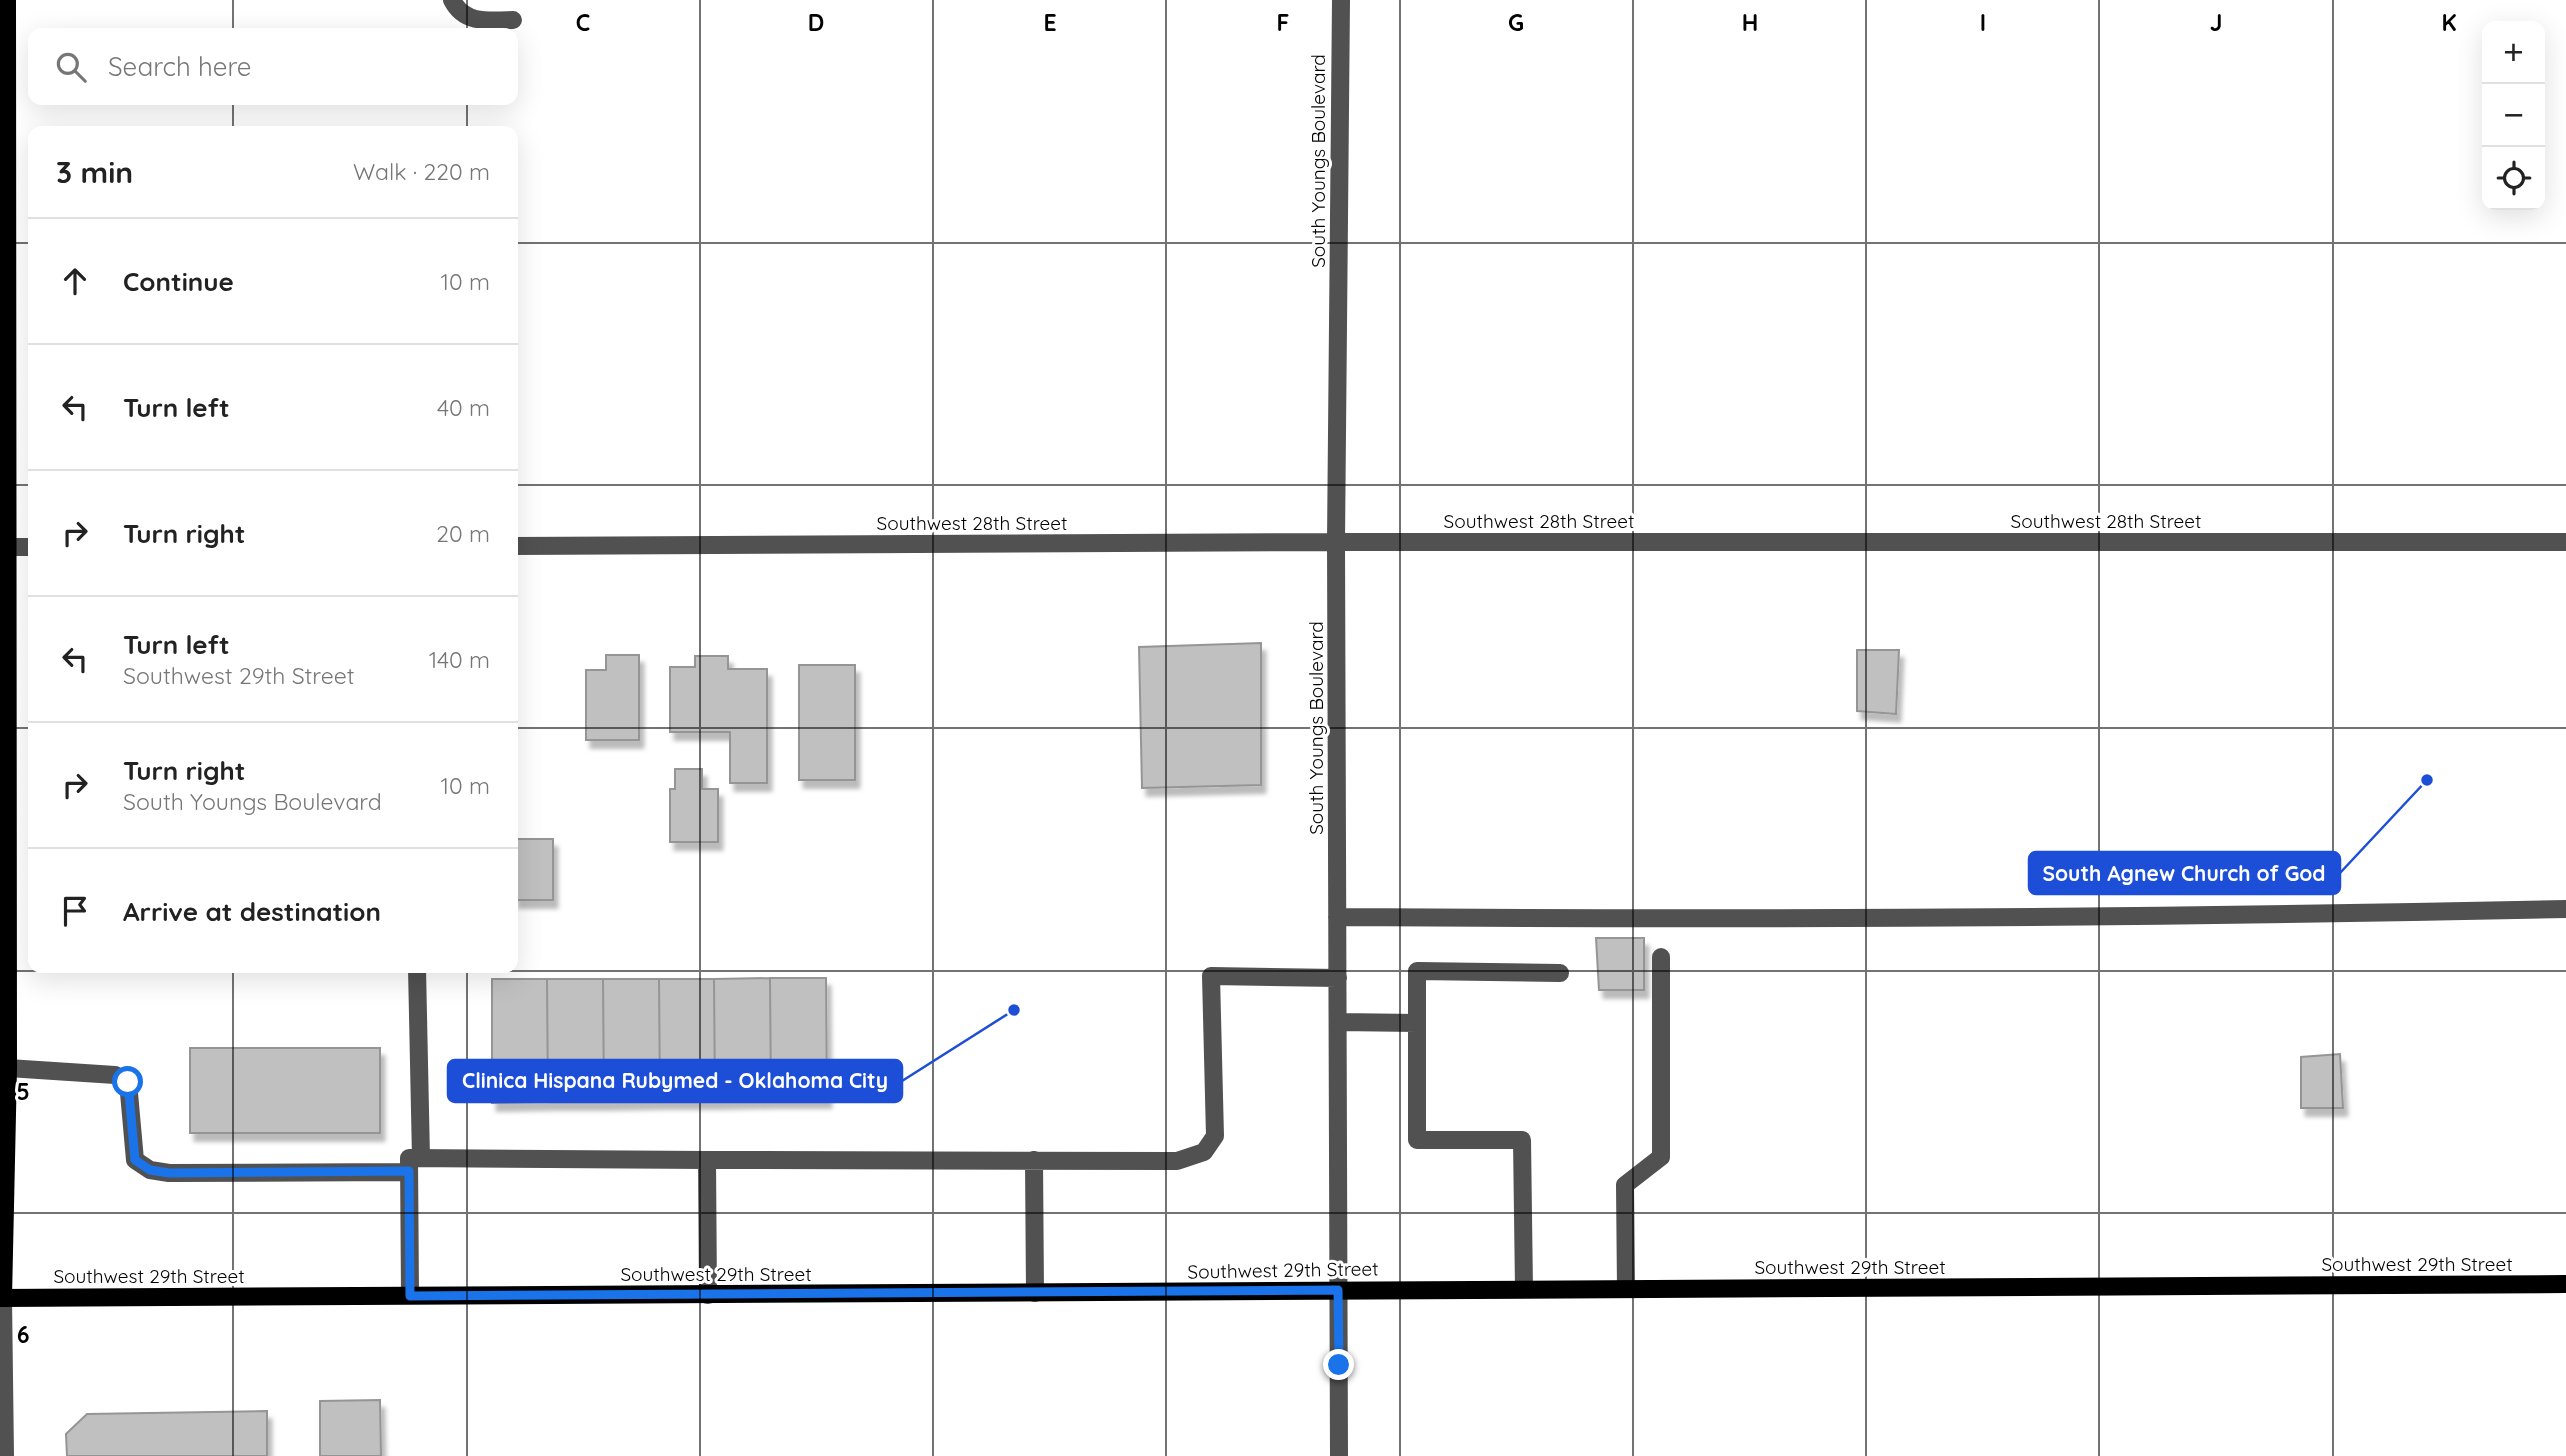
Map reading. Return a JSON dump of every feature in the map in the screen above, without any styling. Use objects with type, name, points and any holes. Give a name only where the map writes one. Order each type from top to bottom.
[{"type":"main road","points":[[2,1298],[8,1068],[4,547],[7,0]]},
{"type":"main road","name":"Southwest 29th Street","points":[[2,1298],[2566,1284]]},
{"type":"street","points":[[452,0],[457,10],[467,17],[485,21],[513,20]]},
{"type":"street","name":"South Youngs Boulevard","points":[[1339,1456],[1336,542],[1341,0]]},
{"type":"street","name":"Southwest 28th Street","points":[[518,546],[1336,542],[2566,542]]},
{"type":"street","points":[[4,547],[28,547]]},
{"type":"street","points":[[1337,917],[2198,917],[2566,909]]},
{"type":"street","points":[[1626,1289],[1625,1185],[1661,1157],[1661,957]]},
{"type":"street","points":[[1524,1289],[1522,1140],[1417,1140],[1418,971],[1560,973]]},
{"type":"street","points":[[410,1296],[418,973]]},
{"type":"street","points":[[8,1068],[115,1075],[128,1082],[135,1160],[150,1170],[169,1173],[707,1160],[1177,1161],[1204,1152],[1215,1136],[1212,976],[1338,978]]},
{"type":"street","points":[[1338,1022],[1418,1023]]},
{"type":"street","points":[[707,1160],[708,1295]]},
{"type":"street","points":[[1034,1160],[1035,1293]]},
{"type":"street","points":[[2,1298],[5,1456]]},
{"type":"building","points":[[1261,643],[1261,785],[1142,788],[1139,647]]},
{"type":"building","points":[[1857,650],[1899,650],[1896,714],[1857,711]]},
{"type":"building","points":[[606,655],[639,655],[639,740],[586,740],[586,670],[606,670]]},
{"type":"building","points":[[695,656],[728,656],[728,669],[767,669],[767,783],[730,783],[730,732],[670,732],[670,667],[695,667]]},
{"type":"building","points":[[799,665],[855,665],[855,780],[799,780]]},
{"type":"building","points":[[675,769],[702,769],[702,789],[718,789],[718,842],[670,842],[670,789],[675,789]]},
{"type":"building","points":[[518,839],[553,839],[553,900],[518,900]]},
{"type":"building","points":[[1596,938],[1644,938],[1644,990],[1599,990]]},
{"type":"building","points":[[770,978],[826,978],[827,1100],[771,1100]]},
{"type":"building","points":[[770,978],[771,1100],[715,1101],[714,979]]},
{"type":"building","points":[[492,979],[547,979],[548,1102],[492,1103]]},
{"type":"building","points":[[547,979],[603,979],[604,1102],[548,1102]]},
{"type":"building","points":[[603,979],[659,979],[660,1101],[604,1102]]},
{"type":"building","points":[[659,979],[714,979],[715,1101],[660,1101]]},
{"type":"building","points":[[190,1048],[380,1048],[380,1133],[190,1133]]},
{"type":"building","points":[[2340,1054],[2343,1108],[2301,1108],[2301,1057]]},
{"type":"building","points":[[380,1400],[381,1456],[320,1456],[320,1401]]},
{"type":"building","points":[[267,1411],[267,1456],[67,1456],[66,1434],[87,1414]]},
{"type":"place","name":"South Agnew Church of God","points":[[2427,780]]},
{"type":"place","name":"Clinica Hispana Rubymed - Oklahoma City","points":[[1014,1010]]},
{"type":"route","points":[[128,1082],[135,1160],[150,1170],[169,1173],[409,1171],[410,1296],[1338,1290],[1339,1365]]}]
